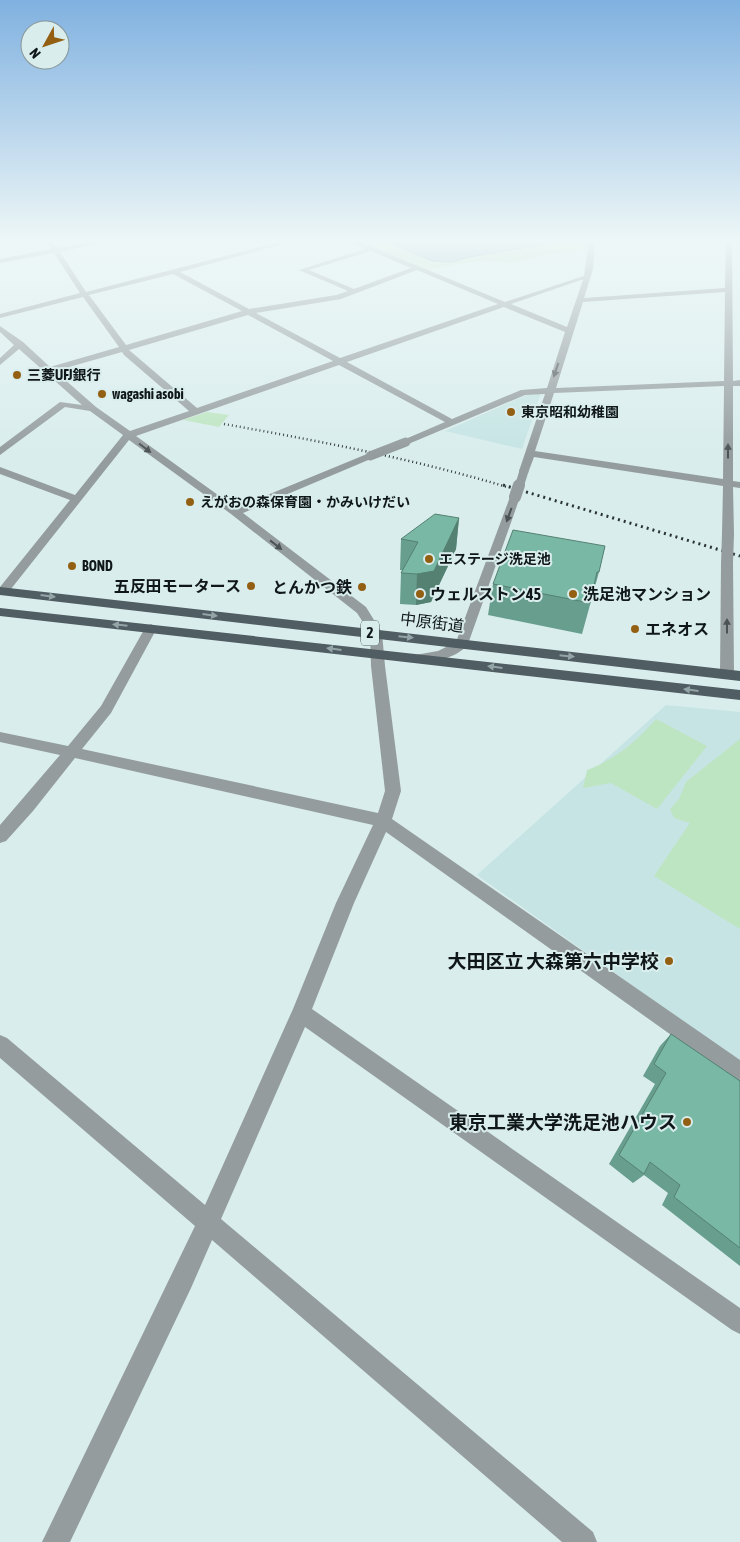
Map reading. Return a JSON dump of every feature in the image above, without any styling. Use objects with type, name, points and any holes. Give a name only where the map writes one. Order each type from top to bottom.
[{"type":"main road","name":"中原街道","points":[[2,591],[733,676]]},
{"type":"main road","name":"2","points":[[0,612],[740,695]]},
{"type":"street","points":[[0,316],[19,311]]},
{"type":"street","points":[[97,311],[116,335],[124,349],[195,412]]},
{"type":"street","points":[[51,370],[254,311]]},
{"type":"street","points":[[2,591],[128,435],[485,311]]},
{"type":"street","points":[[522,311],[569,330]]},
{"type":"street","points":[[420,658],[436,656],[462,644],[515,498],[576,311]]},
{"type":"street","points":[[730,311],[728,563],[733,676]]},
{"type":"street","points":[[248,312],[451,422]]},
{"type":"street","points":[[0,328],[51,370],[93,409],[235,512],[362,610],[376,633],[392,791],[383,821],[345,903],[301,1013],[183,1280],[56,1542]]},
{"type":"street","points":[[0,362],[4,355],[20,344]]},
{"type":"street","points":[[235,512],[524,392],[740,383]]},
{"type":"street","points":[[0,452],[62,404],[93,409]]},
{"type":"street","points":[[530,453],[740,484]]},
{"type":"street","points":[[0,470],[77,499]]},
{"type":"street","points":[[0,836],[27,807],[106,709],[151,628]]},
{"type":"street","points":[[0,737],[383,821],[740,1072]]},
{"type":"street","points":[[301,1013],[740,1322]]},
{"type":"street","points":[[0,1045],[583,1542]]},
{"type":"shaded area","name":"東京昭和幼稚園","points":[[541,393],[522,449],[445,431],[529,394]]},
{"type":"shaded area","name":"大田区立 大森第六中学校","points":[[666,705],[740,712],[740,1062],[477,875]]},
{"type":"green space","points":[[207,412],[229,415],[219,427],[183,420]]},
{"type":"green space","points":[[656,719],[707,746],[657,809],[611,783],[583,788],[587,770],[607,761],[625,749]]},
{"type":"green space","points":[[740,739],[740,929],[654,876],[690,823],[674,818],[670,809],[679,799],[686,782]]},
{"type":"building","points":[[435,514],[459,518],[434,571],[417,574],[401,573],[418,542],[401,539]]},
{"type":"building","points":[[513,530],[605,546],[590,603],[493,584]]},
{"type":"building","name":"東京工業大学洗足池ハウス","points":[[671,1034],[740,1081],[740,1248],[674,1197],[680,1185],[650,1162],[644,1174],[619,1155],[666,1073],[654,1064]]},
{"type":"railway","points":[[224,424],[402,459],[507,487]]},
{"type":"railway","points":[[503,485],[740,556]]},
{"type":"place","name":"三菱UFJ銀行","points":[[17,375]]},
{"type":"place","name":"wagashi asobi","points":[[102,394]]},
{"type":"place","name":"東京昭和幼稚園","points":[[511,412]]},
{"type":"place","name":"えがおの森保育園・かみいけだい","points":[[190,502]]},
{"type":"place","name":"エステージ洗足池","points":[[429,559]]},
{"type":"place","name":"BOND","points":[[72,566]]},
{"type":"place","name":"五反田モータース","points":[[251,586]]},
{"type":"place","name":"とんかつ鉄","points":[[362,587]]},
{"type":"place","name":"ウェルストン45","points":[[420,594]]},
{"type":"place","name":"洗足池マンション","points":[[573,594]]},
{"type":"place","name":"エネオス","points":[[635,629]]},
{"type":"place","name":"大田区立 大森第六中学校","points":[[669,961]]},
{"type":"place","name":"東京工業大学洗足池ハウス","points":[[687,1122]]}]
